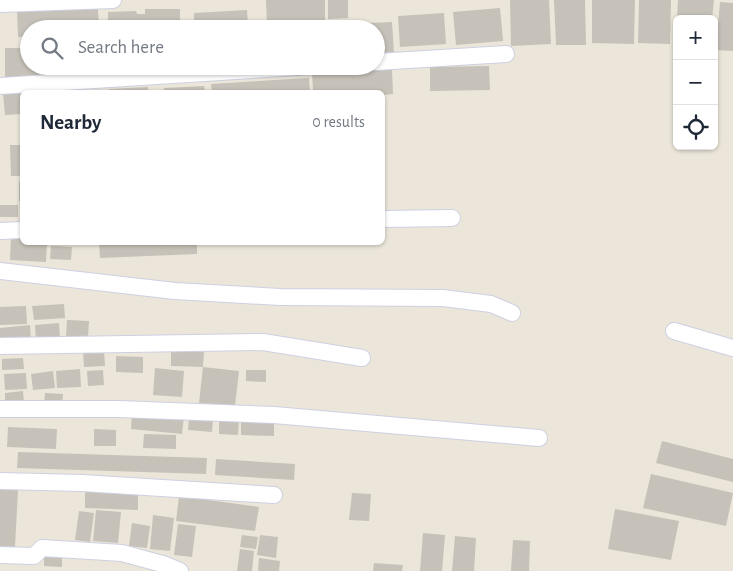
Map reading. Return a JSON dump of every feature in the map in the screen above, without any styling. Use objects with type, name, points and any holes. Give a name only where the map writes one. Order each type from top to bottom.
[{"type":"street","points":[[0,4],[113,0]]},
{"type":"street","points":[[385,61],[506,54]]},
{"type":"street","points":[[0,86],[172,75]]},
{"type":"street","points":[[385,219],[452,218]]},
{"type":"street","points":[[0,231],[20,230]]},
{"type":"street","points":[[0,271],[175,291],[280,297],[443,298],[491,304],[512,312]]},
{"type":"street","points":[[674,332],[733,348]]},
{"type":"street","points":[[0,346],[263,342],[362,358]]},
{"type":"street","points":[[0,409],[119,408],[274,415],[539,438]]},
{"type":"street","points":[[0,481],[82,483],[274,495]]},
{"type":"street","points":[[0,554],[34,556],[42,548],[122,553],[166,565],[180,571]]},
{"type":"building","points":[[266,0],[325,0],[325,20],[267,20]]},
{"type":"building","points":[[328,0],[348,0],[348,18],[328,19]]},
{"type":"building","points":[[510,0],[549,0],[551,44],[511,46]]},
{"type":"building","points":[[554,0],[585,0],[586,45],[556,45]]},
{"type":"building","points":[[592,0],[635,0],[634,44],[592,43]]},
{"type":"building","points":[[639,0],[671,0],[670,44],[638,43]]},
{"type":"building","points":[[678,0],[714,0],[712,15],[677,15]]},
{"type":"building","points":[[720,2],[733,3],[733,51],[718,50]]},
{"type":"building","points":[[500,8],[503,41],[456,45],[453,12]]},
{"type":"building","points":[[98,9],[99,20],[20,20],[20,37],[18,37],[17,10]]},
{"type":"building","points":[[145,9],[180,9],[180,20],[108,20],[108,12],[136,11],[137,14],[145,14]]},
{"type":"building","points":[[247,10],[248,20],[194,20],[194,13]]},
{"type":"building","points":[[444,13],[446,44],[400,47],[398,16]]},
{"type":"building","points":[[385,22],[392,22],[394,54],[385,54]]},
{"type":"building","points":[[5,48],[20,48],[20,75],[39,75],[39,81],[5,81]]},
{"type":"building","points":[[489,66],[490,90],[430,91],[430,67]]},
{"type":"building","points":[[385,69],[392,69],[393,94],[385,95],[385,90],[313,90],[312,75],[385,75]]},
{"type":"building","points":[[46,75],[85,75],[85,76]]},
{"type":"building","points":[[309,78],[310,90],[212,90],[211,84]]},
{"type":"building","points":[[204,86],[205,90],[164,90],[164,88]]},
{"type":"building","points":[[148,87],[148,90],[109,89]]},
{"type":"building","points":[[20,93],[20,114],[5,115],[3,94]]},
{"type":"building","points":[[10,145],[20,145],[20,176],[11,176]]},
{"type":"building","points":[[19,182],[20,182],[20,201]]},
{"type":"building","points":[[0,205],[18,205],[18,217],[0,217]]},
{"type":"building","points":[[11,237],[20,237],[20,245],[47,245],[46,262],[10,260]]},
{"type":"building","points":[[99,245],[197,245],[197,254],[100,258]]},
{"type":"building","points":[[51,246],[72,247],[71,260],[50,259]]},
{"type":"building","points":[[64,304],[65,318],[34,320],[32,306]]},
{"type":"building","points":[[26,306],[27,324],[0,325],[0,307]]},
{"type":"building","points":[[67,320],[89,321],[88,337],[66,336]]},
{"type":"building","points":[[59,323],[60,339],[36,341],[35,325]]},
{"type":"building","points":[[30,325],[31,341],[0,344],[0,328]]},
{"type":"building","points":[[104,350],[105,366],[84,367],[83,351]]},
{"type":"building","points":[[171,351],[204,352],[203,367],[171,366]]},
{"type":"building","points":[[116,356],[143,357],[143,373],[116,372]]},
{"type":"building","points":[[23,358],[24,369],[2,370],[2,359]]},
{"type":"building","points":[[203,367],[239,371],[235,406],[199,403]]},
{"type":"building","points":[[155,368],[184,371],[182,397],[153,395]]},
{"type":"building","points":[[80,369],[81,387],[57,388],[56,371]]},
{"type":"building","points":[[103,370],[104,385],[88,386],[87,371]]},
{"type":"building","points":[[246,370],[266,370],[266,382],[246,381]]},
{"type":"building","points":[[53,371],[55,388],[33,390],[31,374]]},
{"type":"building","points":[[26,373],[27,389],[5,390],[4,374]]},
{"type":"building","points":[[23,391],[24,403],[5,404],[5,393]]},
{"type":"building","points":[[45,393],[63,394],[62,407],[44,406]]},
{"type":"building","points":[[132,411],[184,416],[182,434],[131,429]]},
{"type":"building","points":[[189,415],[213,417],[212,432],[188,430]]},
{"type":"building","points":[[219,419],[239,420],[238,435],[219,434]]},
{"type":"building","points":[[241,419],[274,420],[274,436],[241,435]]},
{"type":"building","points":[[8,427],[57,429],[56,449],[7,447]]},
{"type":"building","points":[[94,429],[116,430],[116,446],[94,446]]},
{"type":"building","points":[[144,434],[176,435],[176,449],[143,448]]},
{"type":"building","points":[[662,441],[733,459],[733,482],[656,463]]},
{"type":"building","points":[[18,452],[207,458],[206,474],[17,468]]},
{"type":"building","points":[[216,459],[295,464],[294,480],[215,475]]},
{"type":"building","points":[[651,474],[733,493],[726,526],[643,508]]},
{"type":"building","points":[[0,488],[18,490],[15,547],[0,548]]},
{"type":"building","points":[[85,489],[138,491],[138,510],[85,508]]},
{"type":"building","points":[[352,493],[371,494],[369,521],[349,520]]},
{"type":"building","points":[[179,496],[259,507],[255,531],[176,521]]},
{"type":"building","points":[[615,509],[679,521],[671,560],[608,549]]},
{"type":"building","points":[[96,510],[121,512],[118,543],[93,541]]},
{"type":"building","points":[[79,511],[94,513],[90,542],[75,540]]},
{"type":"building","points":[[153,515],[174,518],[170,551],[150,549]]},
{"type":"building","points":[[132,523],[150,526],[147,548],[129,546]]},
{"type":"building","points":[[178,524],[196,526],[192,557],[174,555]]},
{"type":"building","points":[[423,533],[445,535],[442,571],[420,571]]},
{"type":"building","points":[[242,535],[258,537],[256,549],[240,547]]},
{"type":"building","points":[[260,535],[278,537],[276,558],[257,555]]},
{"type":"building","points":[[455,536],[476,538],[474,571],[452,571]]},
{"type":"building","points":[[513,540],[530,541],[529,571],[511,571]]},
{"type":"building","points":[[240,549],[254,551],[252,571],[237,571]]},
{"type":"building","points":[[44,552],[62,553],[62,567],[44,566]]},
{"type":"building","points":[[259,558],[280,561],[279,571],[258,571]]},
{"type":"building","points":[[374,563],[403,565],[402,571],[373,571]]}]
